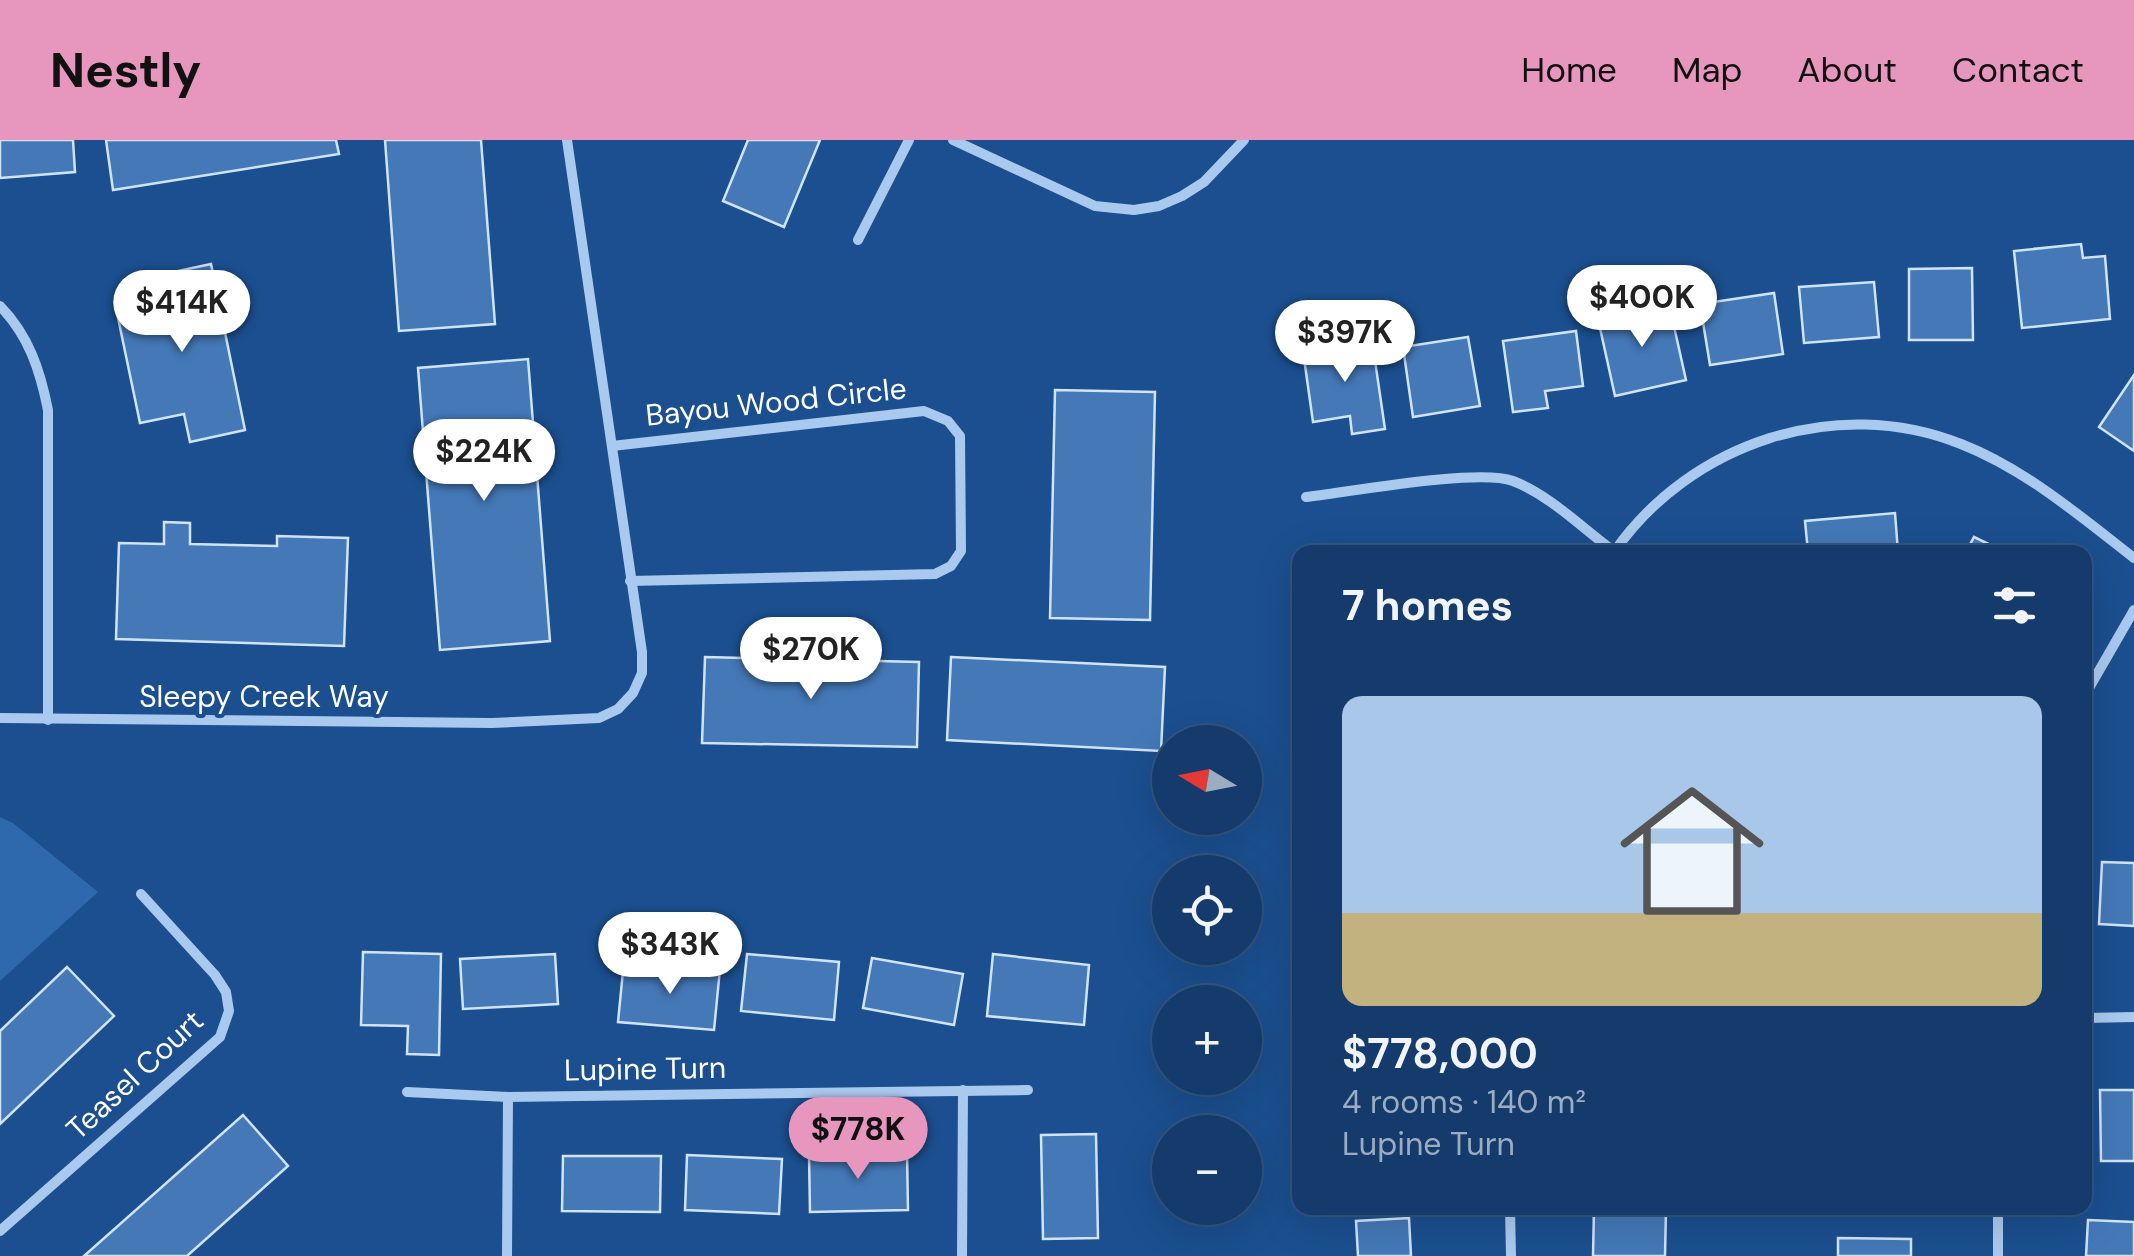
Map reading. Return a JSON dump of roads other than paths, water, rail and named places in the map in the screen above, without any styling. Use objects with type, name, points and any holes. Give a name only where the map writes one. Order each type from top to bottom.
[{"type":"street","name":"Sleepy Creek Way","points":[[0,718],[527,722],[598,718],[618,709],[633,694],[642,674],[642,652],[567,140]]},
{"type":"street","points":[[858,240],[909,140]]},
{"type":"street","points":[[953,140],[1096,206],[1134,210],[1159,206],[1182,196],[1204,182],[1244,140]]},
{"type":"street","points":[[0,306],[28,344],[40,372],[48,410],[48,720]]},
{"type":"street","name":"Bayou Wood Circle","points":[[612,446],[924,411],[948,422],[960,436],[961,551],[951,566],[935,574],[630,581]]},
{"type":"street","points":[[1620,545],[1679,483],[1711,462],[1765,439],[1814,427],[1864,424],[1913,429],[1993,460],[2065,504],[2134,558]]},
{"type":"street","points":[[1306,497],[1451,479],[1505,479],[1536,494],[1605,545]]},
{"type":"street","points":[[2092,683],[2134,610]]},
{"type":"street","name":"Teasel Court","points":[[0,1231],[220,1037],[226,1027],[230,1011],[226,992],[140,894]]},
{"type":"street","points":[[2092,1018],[2134,1017]]},
{"type":"street","points":[[962,1256],[963,1090]]},
{"type":"street","name":"Lupine Turn","points":[[407,1092],[508,1096],[1028,1090]]},
{"type":"street","points":[[507,1256],[508,1096]]},
{"type":"street","points":[[1510,1215],[1511,1256]]},
{"type":"street","points":[[1998,1215],[1998,1256]]}]
